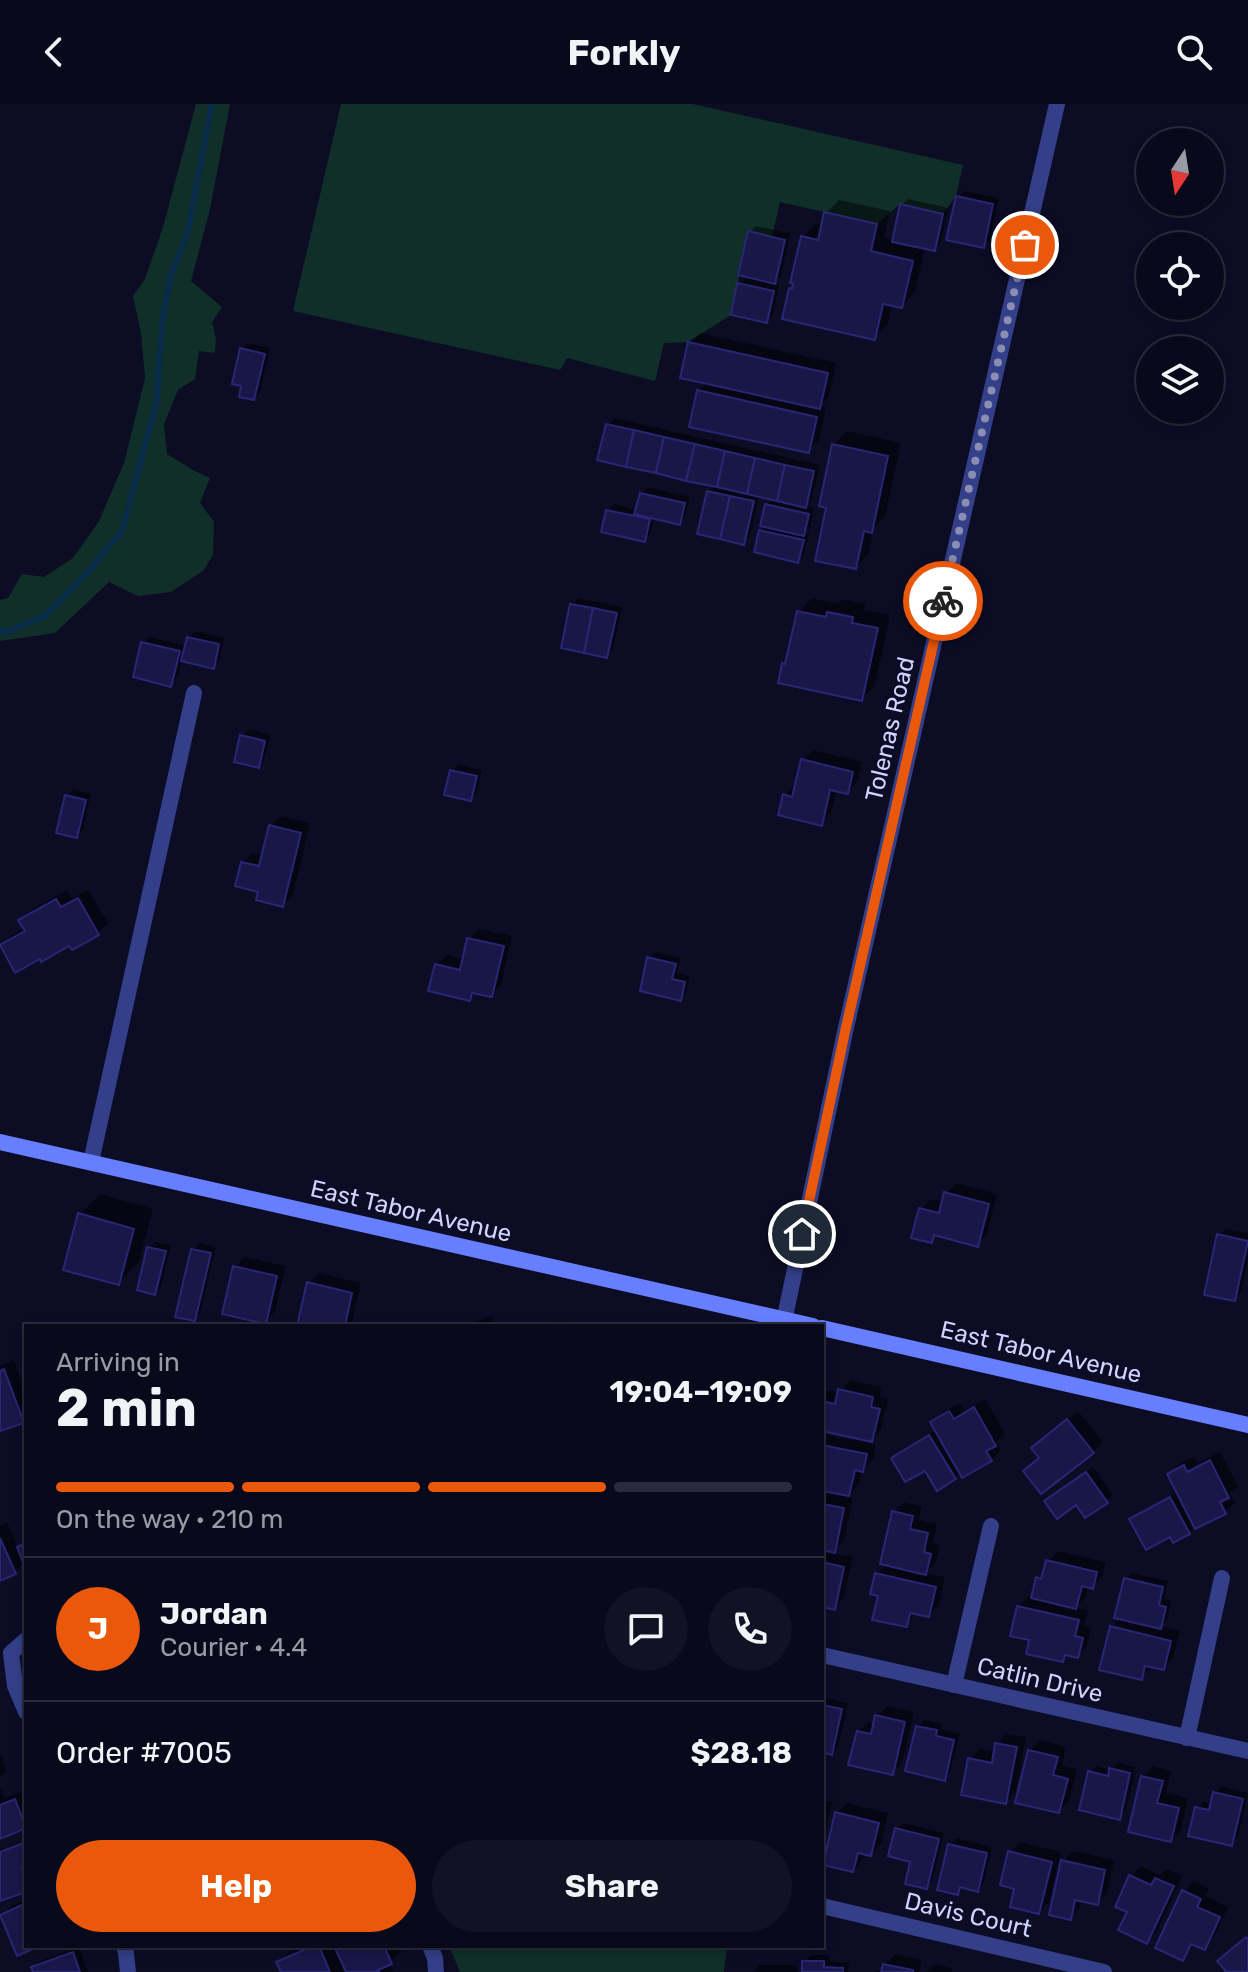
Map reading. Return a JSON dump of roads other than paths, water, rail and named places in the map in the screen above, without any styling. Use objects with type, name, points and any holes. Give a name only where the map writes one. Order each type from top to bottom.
[{"type":"main road","name":"East Tabor Avenue","points":[[0,1142],[784,1323]]},
{"type":"main road","name":"East Tabor Avenue","points":[[824,1328],[1248,1425]]},
{"type":"street","name":"Tolenas Road","points":[[784,1323],[845,1032],[1057,104]]},
{"type":"street","points":[[91,1162],[194,693]]},
{"type":"street","points":[[954,1685],[991,1526]]},
{"type":"street","points":[[1187,1738],[1222,1578]]},
{"type":"street","points":[[24,1642],[11,1653],[15,1686],[24,1707]]},
{"type":"street","name":"Catlin Drive","points":[[824,1655],[1248,1751]]},
{"type":"street","name":"Davis Court","points":[[824,1906],[1104,1972]]},
{"type":"street","points":[[125,1948],[128,1972]]},
{"type":"street","points":[[431,1948],[436,1972]]},
{"type":"waterway","points":[[0,630],[6,632],[45,616],[122,531],[156,405],[163,315],[171,276],[188,231],[212,104]]}]
